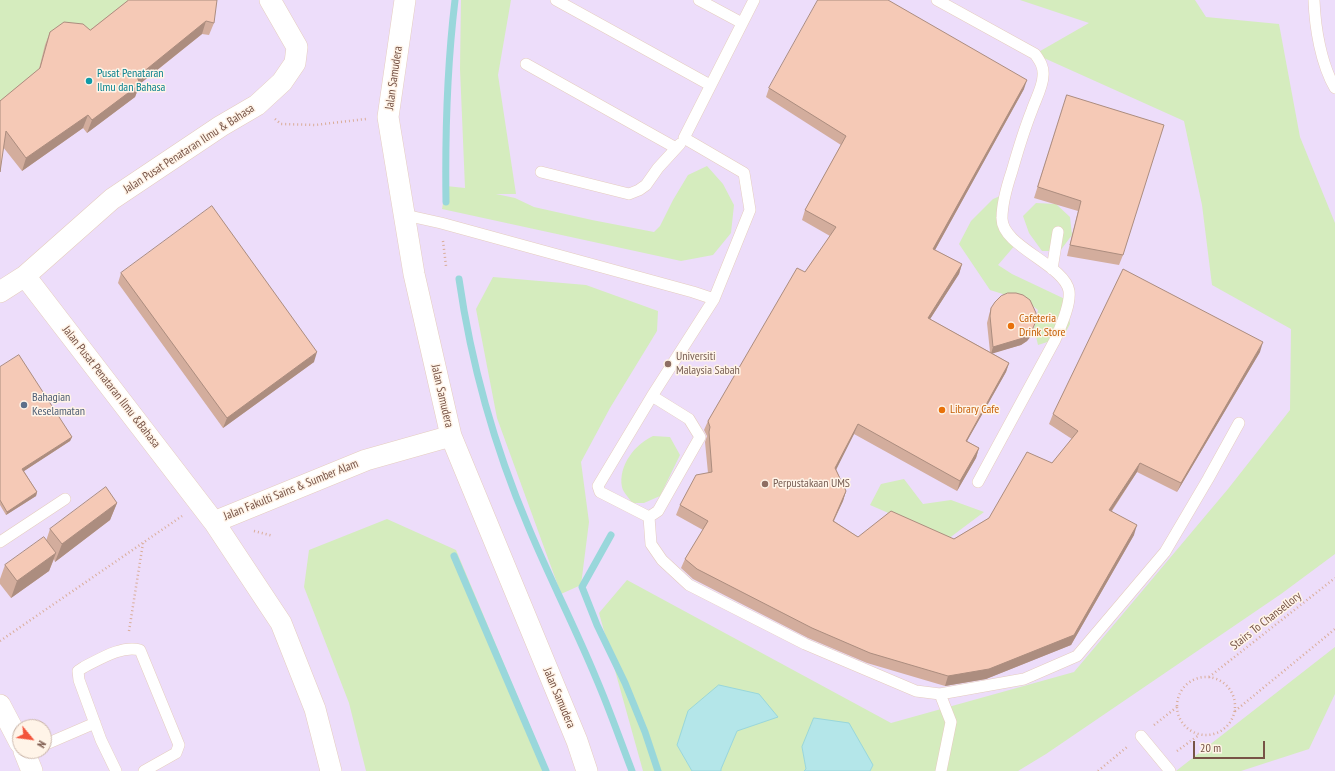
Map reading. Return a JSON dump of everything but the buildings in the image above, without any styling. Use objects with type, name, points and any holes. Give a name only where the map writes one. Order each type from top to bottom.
[{"type":"street","name":"Jalan Pusat Penataran Ilmu & Bahasa","points":[[25,276],[112,199],[221,126],[257,105],[282,82],[295,63],[297,47],[270,0]]},
{"type":"street","name":"Jalan Samudera","points":[[405,0],[388,117],[414,274],[451,436],[578,741],[587,771]]},
{"type":"street","points":[[0,292],[25,276]]},
{"type":"street","name":"Jalan Pusat Penataran Ilmu &Bahasa","points":[[25,276],[214,522]]},
{"type":"street","name":"Jalan Fakulti Sains & Sumber Alam","points":[[331,771],[315,709],[281,623],[214,522],[366,460],[451,436]]},
{"type":"street","points":[[0,705],[12,724]]},
{"type":"lane","points":[[556,0],[710,85]]},
{"type":"lane","points":[[699,0],[742,23]]},
{"type":"lane","points":[[541,172],[629,194],[640,190],[646,185],[658,168],[684,138],[754,0]]},
{"type":"lane","points":[[937,0],[1035,54],[1042,65],[1044,77],[1022,137],[1005,194],[1001,220],[1006,232],[1023,248],[1052,269],[1067,284],[1070,292],[1065,317],[1051,347],[978,482]]},
{"type":"lane","points":[[1314,0],[1315,20],[1323,58],[1335,88]]},
{"type":"lane","points":[[526,64],[676,148]]},
{"type":"lane","points":[[649,517],[600,492],[598,486],[652,396],[714,299],[750,210],[744,173],[684,138]]},
{"type":"lane","points":[[405,215],[441,223],[714,299]]},
{"type":"lane","points":[[1052,269],[1058,232]]},
{"type":"lane","points":[[649,517],[658,511],[700,437],[689,419],[652,396]]},
{"type":"lane","points":[[649,517],[651,544],[662,560],[689,585],[805,644],[916,691],[940,694],[1024,679],[1077,656],[1165,552],[1240,423]]},
{"type":"lane","points":[[0,542],[65,499]]},
{"type":"lane","points":[[116,771],[95,723],[79,680],[78,671],[126,648],[134,648],[140,650],[179,745],[176,753],[144,771]]},
{"type":"lane","points":[[940,694],[951,722],[942,771]]},
{"type":"lane","points":[[52,742],[95,723]]},
{"type":"lane","points":[[1141,736],[1170,771]]},
{"type":"path","points":[[257,105],[281,124],[315,125],[388,117]]},
{"type":"path","points":[[441,223],[446,266]]},
{"type":"path","points":[[0,642],[200,503]]},
{"type":"path","points":[[126,648],[144,543]]},
{"type":"path","name":"Stairs To Chansellory","points":[[1335,578],[1209,677],[1199,678],[1190,682],[1183,688],[1178,697],[1178,717],[1190,731],[1199,735],[1209,736],[1218,733],[1226,728],[1232,720],[1235,711],[1335,629]]},
{"type":"path","points":[[1209,677],[1222,682],[1232,692],[1235,701],[1235,711]]},
{"type":"shaded area","name":"Universiti Malaysia Sabah","points":[[0,0],[1335,0],[1335,771],[0,771]]},
{"type":"green space","points":[[0,0],[141,0],[0,110]]},
{"type":"green space","points":[[461,0],[511,0],[498,75],[516,194],[496,194],[515,198],[534,207],[654,232],[660,226],[688,175],[707,166],[723,184],[734,205],[731,233],[713,255],[681,261],[442,209],[446,186],[465,188],[460,69]]},
{"type":"green space","points":[[1020,0],[1195,0],[1206,17],[1279,24],[1300,137],[1335,223],[1335,554],[1281,594],[1046,754],[1018,771],[870,771],[873,765],[802,747],[806,769],[804,771],[721,771],[737,731],[777,717],[677,745],[692,771],[643,771],[599,613],[627,580],[891,723],[1074,672],[1228,489],[1290,410],[1291,329],[1212,285],[1202,205],[1184,121],[1035,54],[1089,23]]},
{"type":"green space","points":[[1005,194],[1003,223],[1016,244],[998,265],[1012,274],[1067,300],[1070,324],[1063,337],[1038,345],[1034,328],[1038,310],[1017,294],[1006,295],[990,290],[959,244],[971,221],[993,199]]},
{"type":"green space","points":[[1036,203],[1056,204],[1070,217],[1072,235],[1060,251],[1042,251],[1029,233],[1023,216]]},
{"type":"green space","points":[[493,277],[586,285],[658,311],[657,331],[610,408],[581,462],[589,522],[581,585],[561,594],[497,418],[476,309]]},
{"type":"green space","points":[[653,436],[670,437],[680,455],[660,496],[644,503],[632,503],[622,487],[621,479],[625,464],[640,444]]},
{"type":"green space","points":[[904,479],[923,504],[951,500],[984,512],[948,539],[870,505],[881,484]]},
{"type":"green space","points":[[387,519],[456,550],[549,771],[366,771],[349,703],[304,587],[309,550]]},
{"type":"green space","points":[[1335,647],[1335,694],[1309,749],[1241,771],[1176,771]]},
{"type":"water","points":[[719,685],[759,694],[778,717],[737,731],[721,771],[692,771],[677,745],[688,711]]},
{"type":"water","points":[[814,718],[849,723],[873,765],[870,771],[804,771],[806,769],[802,747]]},
{"type":"waterway","points":[[446,202],[447,101],[455,0]]},
{"type":"waterway","points":[[459,279],[477,374],[505,466],[536,545],[601,689],[632,771]]},
{"type":"waterway","points":[[611,535],[582,587],[597,625],[625,683],[645,732],[658,771]]},
{"type":"waterway","points":[[454,556],[546,771]]},
{"type":"place","name":"Pusat Penataran Ilmu dan Bahasa","points":[[89,81]]},
{"type":"place","name":"Cafeteria Drink Store","points":[[1011,326]]},
{"type":"place","name":"Universiti Malaysia Sabah","points":[[668,364]]},
{"type":"place","name":"Bahagian Keselamatan","points":[[24,405]]},
{"type":"place","name":"Library Cafe","points":[[942,410]]},
{"type":"place","name":"Perpustakaan UMS","points":[[765,484]]}]
